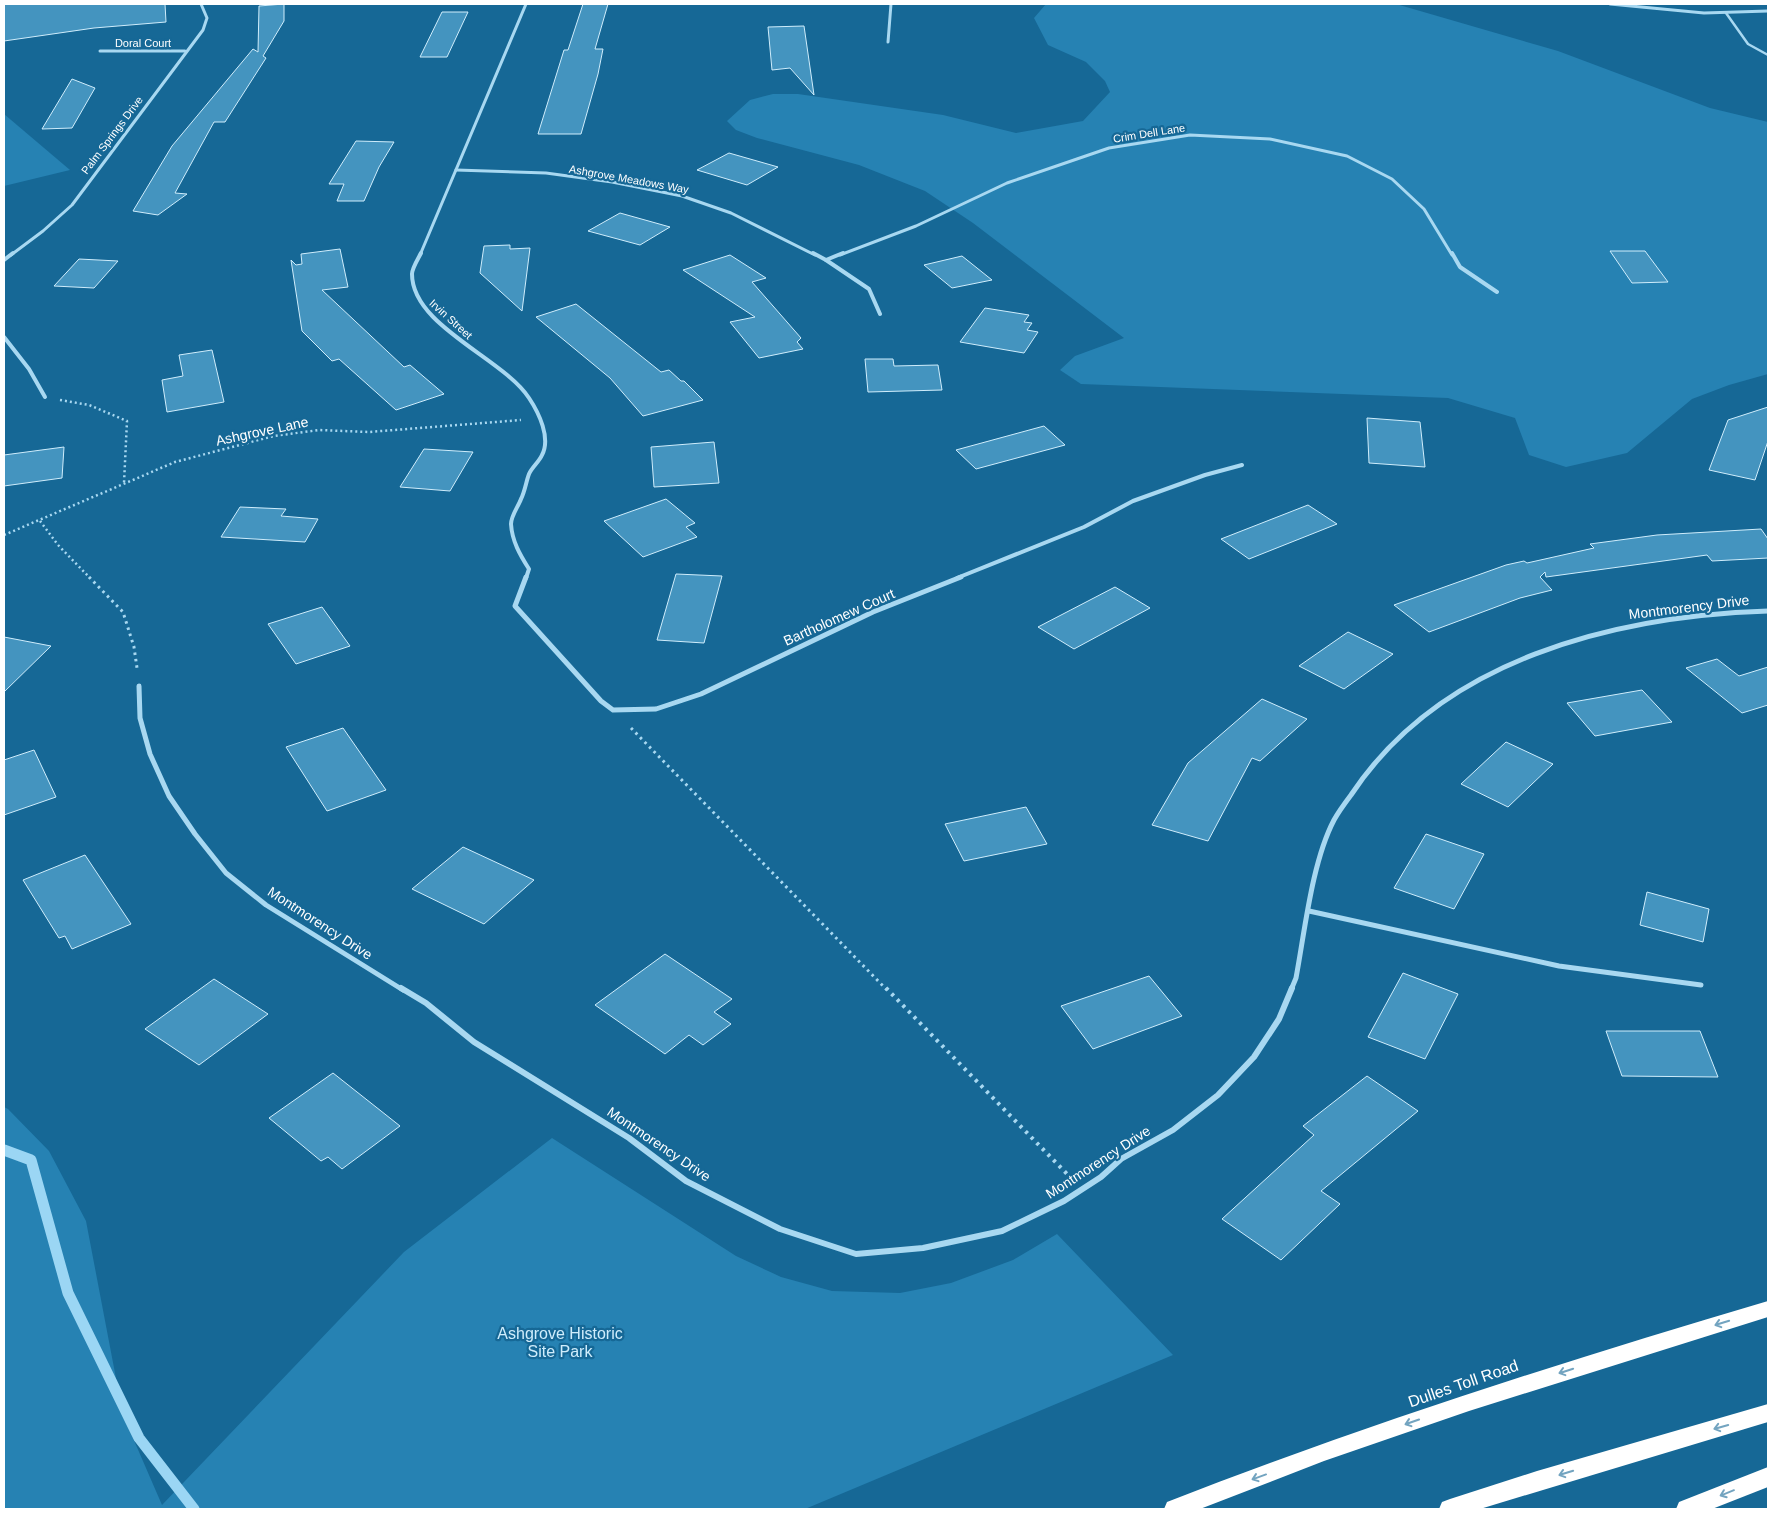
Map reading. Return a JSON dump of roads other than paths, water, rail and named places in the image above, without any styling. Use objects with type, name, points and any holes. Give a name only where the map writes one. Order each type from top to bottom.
[{"type":"highway","name":"Dulles Toll Road","points":[[1175,1509],[1348,1444],[1478,1400],[1621,1353],[1768,1309]]},
{"type":"highway","points":[[1450,1509],[1537,1481],[1768,1413]]},
{"type":"highway","points":[[1687,1509],[1768,1477]]},
{"type":"street","name":"Palm Springs Drive","points":[[4,260],[43,231],[72,205],[185,51],[203,30],[207,18],[201,4]]},
{"type":"street","name":"Irvin Street","points":[[526,4],[412,273],[415,290],[424,308],[468,346],[503,370],[528,396],[541,418],[544,431],[543,454],[530,472],[522,498],[511,522],[516,550],[529,569],[515,606],[601,701],[613,710]]},
{"type":"street","points":[[888,42],[891,4]]},
{"type":"street","points":[[1610,4],[1672,11],[1726,13],[1768,11]]},
{"type":"street","name":"Doral Court","points":[[100,52],[185,51]]},
{"type":"street","name":"Crim Dell Lane","points":[[826,260],[916,226],[1007,183],[1109,148],[1190,135],[1270,139],[1347,156],[1392,179],[1424,209],[1460,267],[1497,292]]},
{"type":"street","name":"Ashgrove Meadows Way","points":[[456,170],[546,173],[612,182],[682,196],[731,213],[826,260],[868,289],[880,314]]},
{"type":"street","points":[[4,337],[29,369],[45,397]]},
{"type":"street","name":"Bartholomew Court","points":[[613,710],[656,709],[701,694],[873,612],[1084,527],[1133,501],[1205,475],[1242,465]]},
{"type":"street","name":"Montmorency Drive","points":[[140,686],[140,718],[150,754],[169,796],[195,834],[226,873],[266,905],[426,1003],[474,1042],[629,1138],[686,1181],[780,1229],[856,1254],[923,1248],[1002,1231],[1064,1201],[1101,1177],[1121,1159],[1173,1130],[1210,1101],[1254,1057],[1279,1018],[1296,978],[1319,858],[1334,820],[1366,772],[1401,735],[1439,704],[1476,681],[1514,663],[1570,642],[1624,627],[1677,618],[1734,612],[1768,611]]},
{"type":"street","points":[[1309,911],[1559,966],[1701,985]]},
{"type":"lane","points":[[1726,13],[1748,44],[1768,55]]},
{"type":"waterway","points":[[4,1150],[31,1160],[68,1293],[139,1438],[194,1509]]},
{"type":"park label","name":"Ashgrove Historic Site Park","points":[[560,1342]]}]
